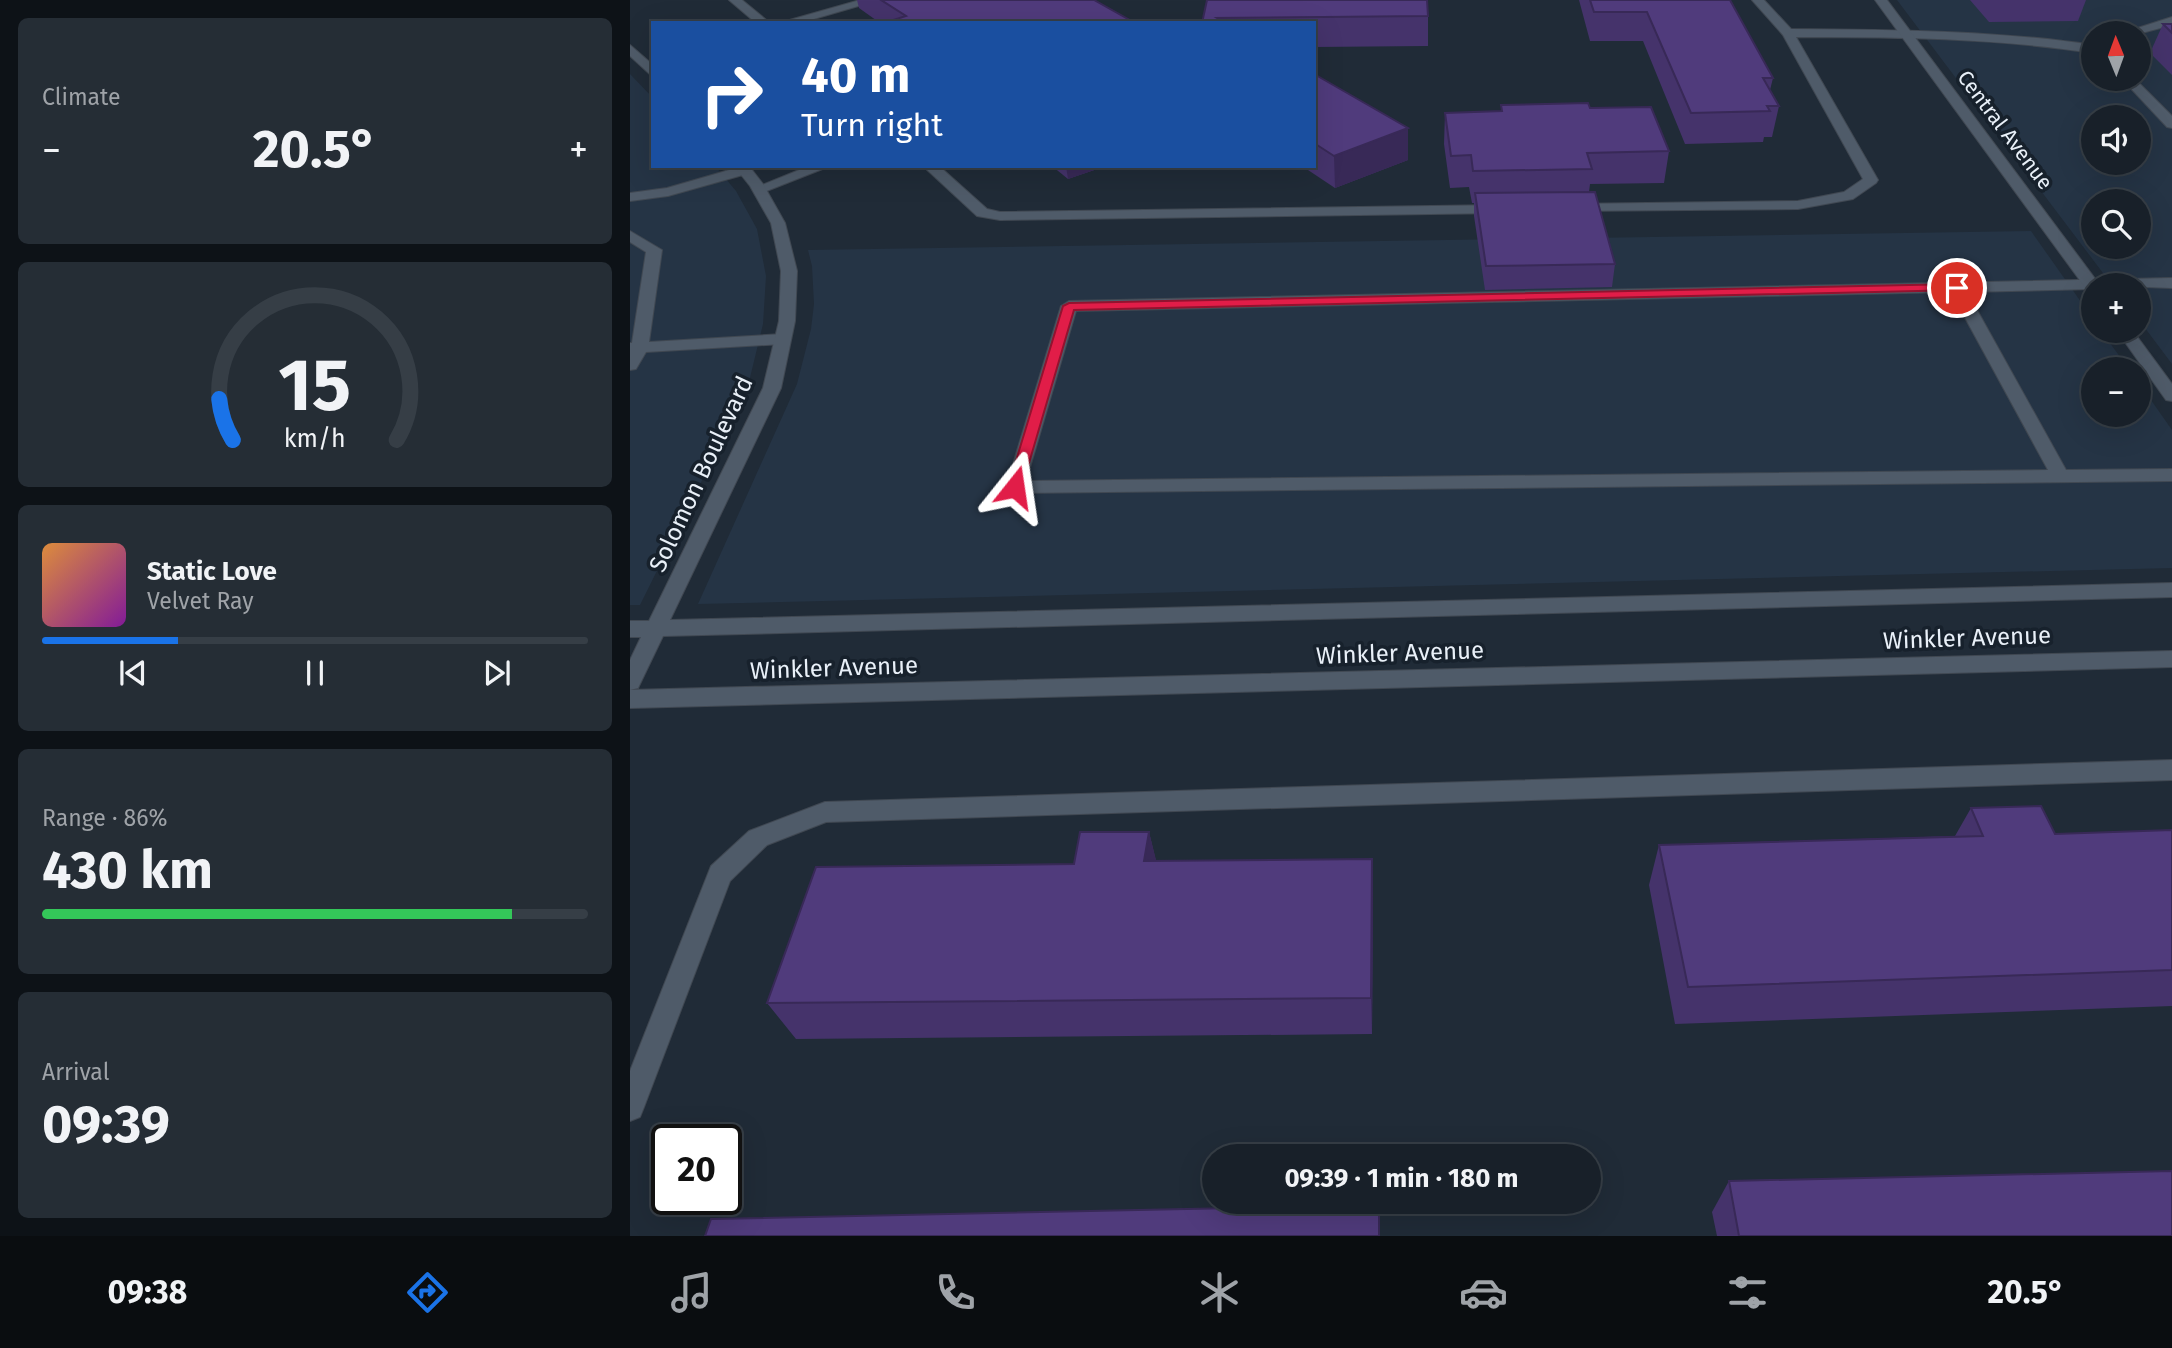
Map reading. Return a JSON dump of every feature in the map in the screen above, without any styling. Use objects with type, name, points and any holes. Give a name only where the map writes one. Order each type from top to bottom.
[{"type":"street","points":[[735,0],[761,21]]},
{"type":"street","points":[[793,21],[873,0]]},
{"type":"street","points":[[1560,208],[1798,205],[1848,196],[1871,180],[1788,33],[1758,0]]},
{"type":"street","name":"Central Avenue","points":[[1881,0],[2083,273]]},
{"type":"street","points":[[2151,27],[2172,21]]},
{"type":"street","points":[[1788,33],[1906,34],[2081,45]]},
{"type":"street","points":[[630,50],[651,71]]},
{"type":"street","points":[[2140,91],[2172,124]]},
{"type":"street","points":[[630,197],[668,192],[743,168]]},
{"type":"street","name":"Solomon Boulevard","points":[[630,682],[772,388],[787,321],[789,271],[778,223],[759,188],[743,168]]},
{"type":"street","points":[[759,188],[817,168]]},
{"type":"street","points":[[932,168],[982,213],[1000,216],[1518,209]]},
{"type":"street","points":[[630,236],[654,250],[630,365]]},
{"type":"street","points":[[2151,284],[2172,283]]},
{"type":"street","points":[[2081,285],[1069,306],[1015,487],[2172,475]]},
{"type":"street","points":[[1957,288],[2062,477]]},
{"type":"street","points":[[635,348],[783,339]]},
{"type":"street","points":[[2134,343],[2171,394]]},
{"type":"street","name":"Winkler Avenue","points":[[630,629],[2172,590]]},
{"type":"street","name":"Winkler Avenue","points":[[630,699],[2172,659]]},
{"type":"street","points":[[630,1107],[720,874],[758,838],[825,812],[2172,770]]},
{"type":"shaded area","points":[[1897,0],[2172,0],[2172,364],[2151,336],[2151,273],[2103,273],[2092,259],[2151,259],[2151,189],[2081,189],[2081,244]]},
{"type":"shaded area","points":[[630,74],[651,96],[651,168],[717,168],[736,191],[757,229],[766,276],[763,324],[747,390],[640,605],[630,605]]},
{"type":"shaded area","points":[[2031,231],[2081,302],[2081,343],[2110,343],[2120,357],[2081,357],[2081,427],[2151,427],[2151,400],[2172,430],[2172,568],[698,604],[797,384],[811,329],[814,304],[812,266],[808,250]]},
{"type":"building","points":[[881,0],[1094,0],[1131,21],[890,21],[906,16]]},
{"type":"building","points":[[1207,0],[1427,0],[1428,16],[1217,18],[1222,21],[1202,21]]},
{"type":"building","points":[[1590,0],[1730,0],[1773,78],[1763,78],[1779,106],[1767,106],[1770,111],[1691,113],[1647,12],[1594,12]]},
{"type":"building","points":[[2163,24],[2172,24],[2172,33]]},
{"type":"building","points":[[1316,75],[1408,128],[1334,156],[1316,144]]},
{"type":"building","points":[[1588,103],[1590,108],[1651,107],[1669,151],[1587,153],[1592,169],[1473,171],[1471,155],[1451,156],[1445,113],[1502,111],[1501,105]]},
{"type":"building","points":[[1595,192],[1615,264],[1486,266],[1475,193]]},
{"type":"building","points":[[2041,806],[2055,834],[2172,830],[2172,970],[1688,987],[1659,845],[1983,836],[1971,808]]},
{"type":"building","points":[[1080,832],[1149,832],[1144,861],[1372,859],[1371,998],[767,1003],[816,867],[1074,864]]},
{"type":"building","points":[[2172,1171],[2172,1236],[1739,1236],[1729,1181]]},
{"type":"building","points":[[1202,1209],[1202,1214],[1379,1214],[1379,1236],[705,1236],[711,1219]]},
{"type":"route","points":[[1015,487],[1069,306],[1957,288]]}]
